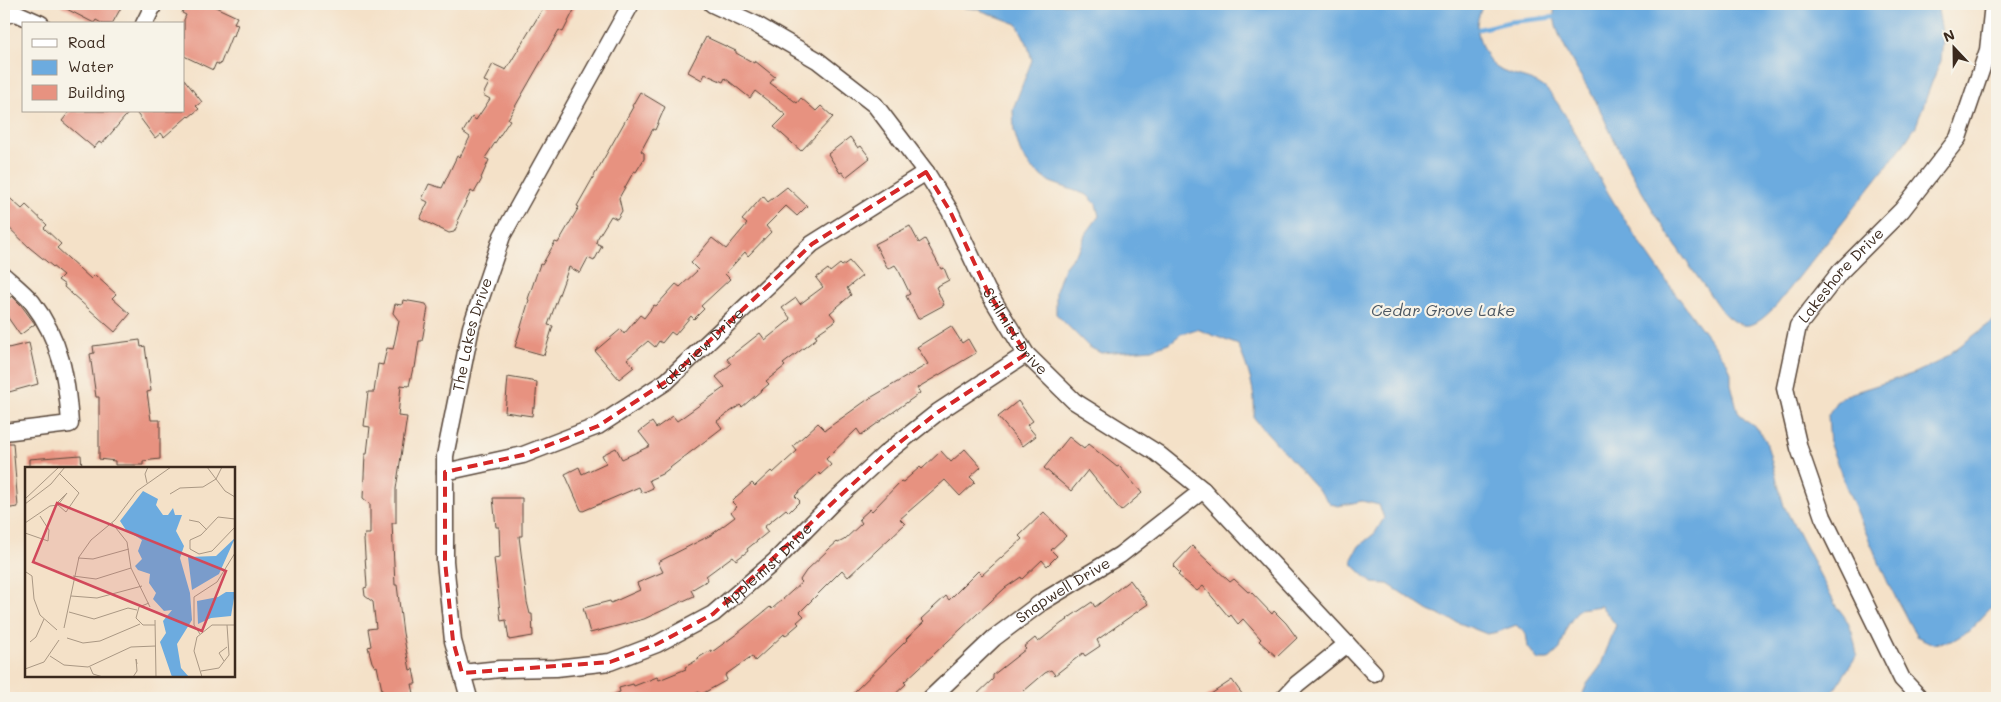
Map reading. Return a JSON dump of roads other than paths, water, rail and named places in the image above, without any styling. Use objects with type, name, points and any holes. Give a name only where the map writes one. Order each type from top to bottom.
[{"type":"street","points":[[145,22],[154,4]]},
{"type":"street","name":"The Lakes Drive","points":[[469,698],[453,641],[446,561],[444,456],[472,327],[502,236],[631,4]]},
{"type":"street","name":"Stillmist Drive","points":[[712,4],[755,24],[824,66],[875,106],[926,172],[950,211],[987,290],[1026,354],[1074,402],[1157,453],[1203,490],[1374,673]]},
{"type":"street","name":"Lakeshore Drive","points":[[1920,698],[1902,679],[1823,517],[1799,448],[1785,388],[1798,326],[1840,272],[1902,210],[1958,138],[1988,50],[1993,4]]},
{"type":"street","points":[[14,11],[37,22]]},
{"type":"street","name":"Lakeview Drive","points":[[445,472],[523,455],[598,426],[666,381],[812,244],[926,172]]},
{"type":"street","points":[[4,276],[31,302],[58,346],[68,390],[70,424],[4,432]]},
{"type":"street","name":"Applemist Drive","points":[[462,673],[500,669],[556,668],[610,662],[657,644],[713,614],[775,560],[833,502],[885,454],[938,412],[1026,354]]},
{"type":"street","name":"Snapwell Drive","points":[[931,698],[994,638],[1042,602],[1120,555],[1203,490]]},
{"type":"street","points":[[1284,698],[1297,684],[1347,644]]},
{"type":"water","name":"Cedar Grove Lake","points":[[930,4],[1483,4],[1477,26],[1484,52],[1492,63],[1502,71],[1540,84],[1550,93],[1565,114],[1601,181],[1630,228],[1727,362],[1731,373],[1731,384],[1738,412],[1746,421],[1759,430],[1766,441],[1784,506],[1836,606],[1853,634],[1857,655],[1829,698],[1581,698],[1587,684],[1600,667],[1616,625],[1601,606],[1579,609],[1568,625],[1560,649],[1548,660],[1538,660],[1528,647],[1526,634],[1516,625],[1487,634],[1429,611],[1388,584],[1372,583],[1353,565],[1352,559],[1359,546],[1375,533],[1384,518],[1379,505],[1362,501],[1338,506],[1331,504],[1254,418],[1254,398],[1251,381],[1238,345],[1197,329],[1181,334],[1171,342],[1152,349],[1101,353],[1089,347],[1056,314],[1056,291],[1064,268],[1080,248],[1085,235],[1099,216],[1096,204],[1087,195],[1050,182],[1031,168],[1021,154],[1014,131],[1013,109],[1032,60],[1027,43],[1017,24],[977,9]]},
{"type":"water","points":[[1556,4],[1937,4],[1943,38],[1941,61],[1916,126],[1904,144],[1776,306],[1753,324],[1743,325],[1732,321],[1720,308],[1653,211],[1618,148],[1597,103],[1567,52],[1556,25],[1554,13]]},
{"type":"water","points":[[1997,318],[1997,572],[1995,576],[1997,596],[1990,609],[1969,631],[1952,641],[1933,644],[1916,636],[1888,583],[1830,445],[1828,415],[1836,402],[1849,394],[1915,373],[1940,361]]},
{"type":"waterway","points":[[1479,29],[1509,22],[1556,17]]}]
